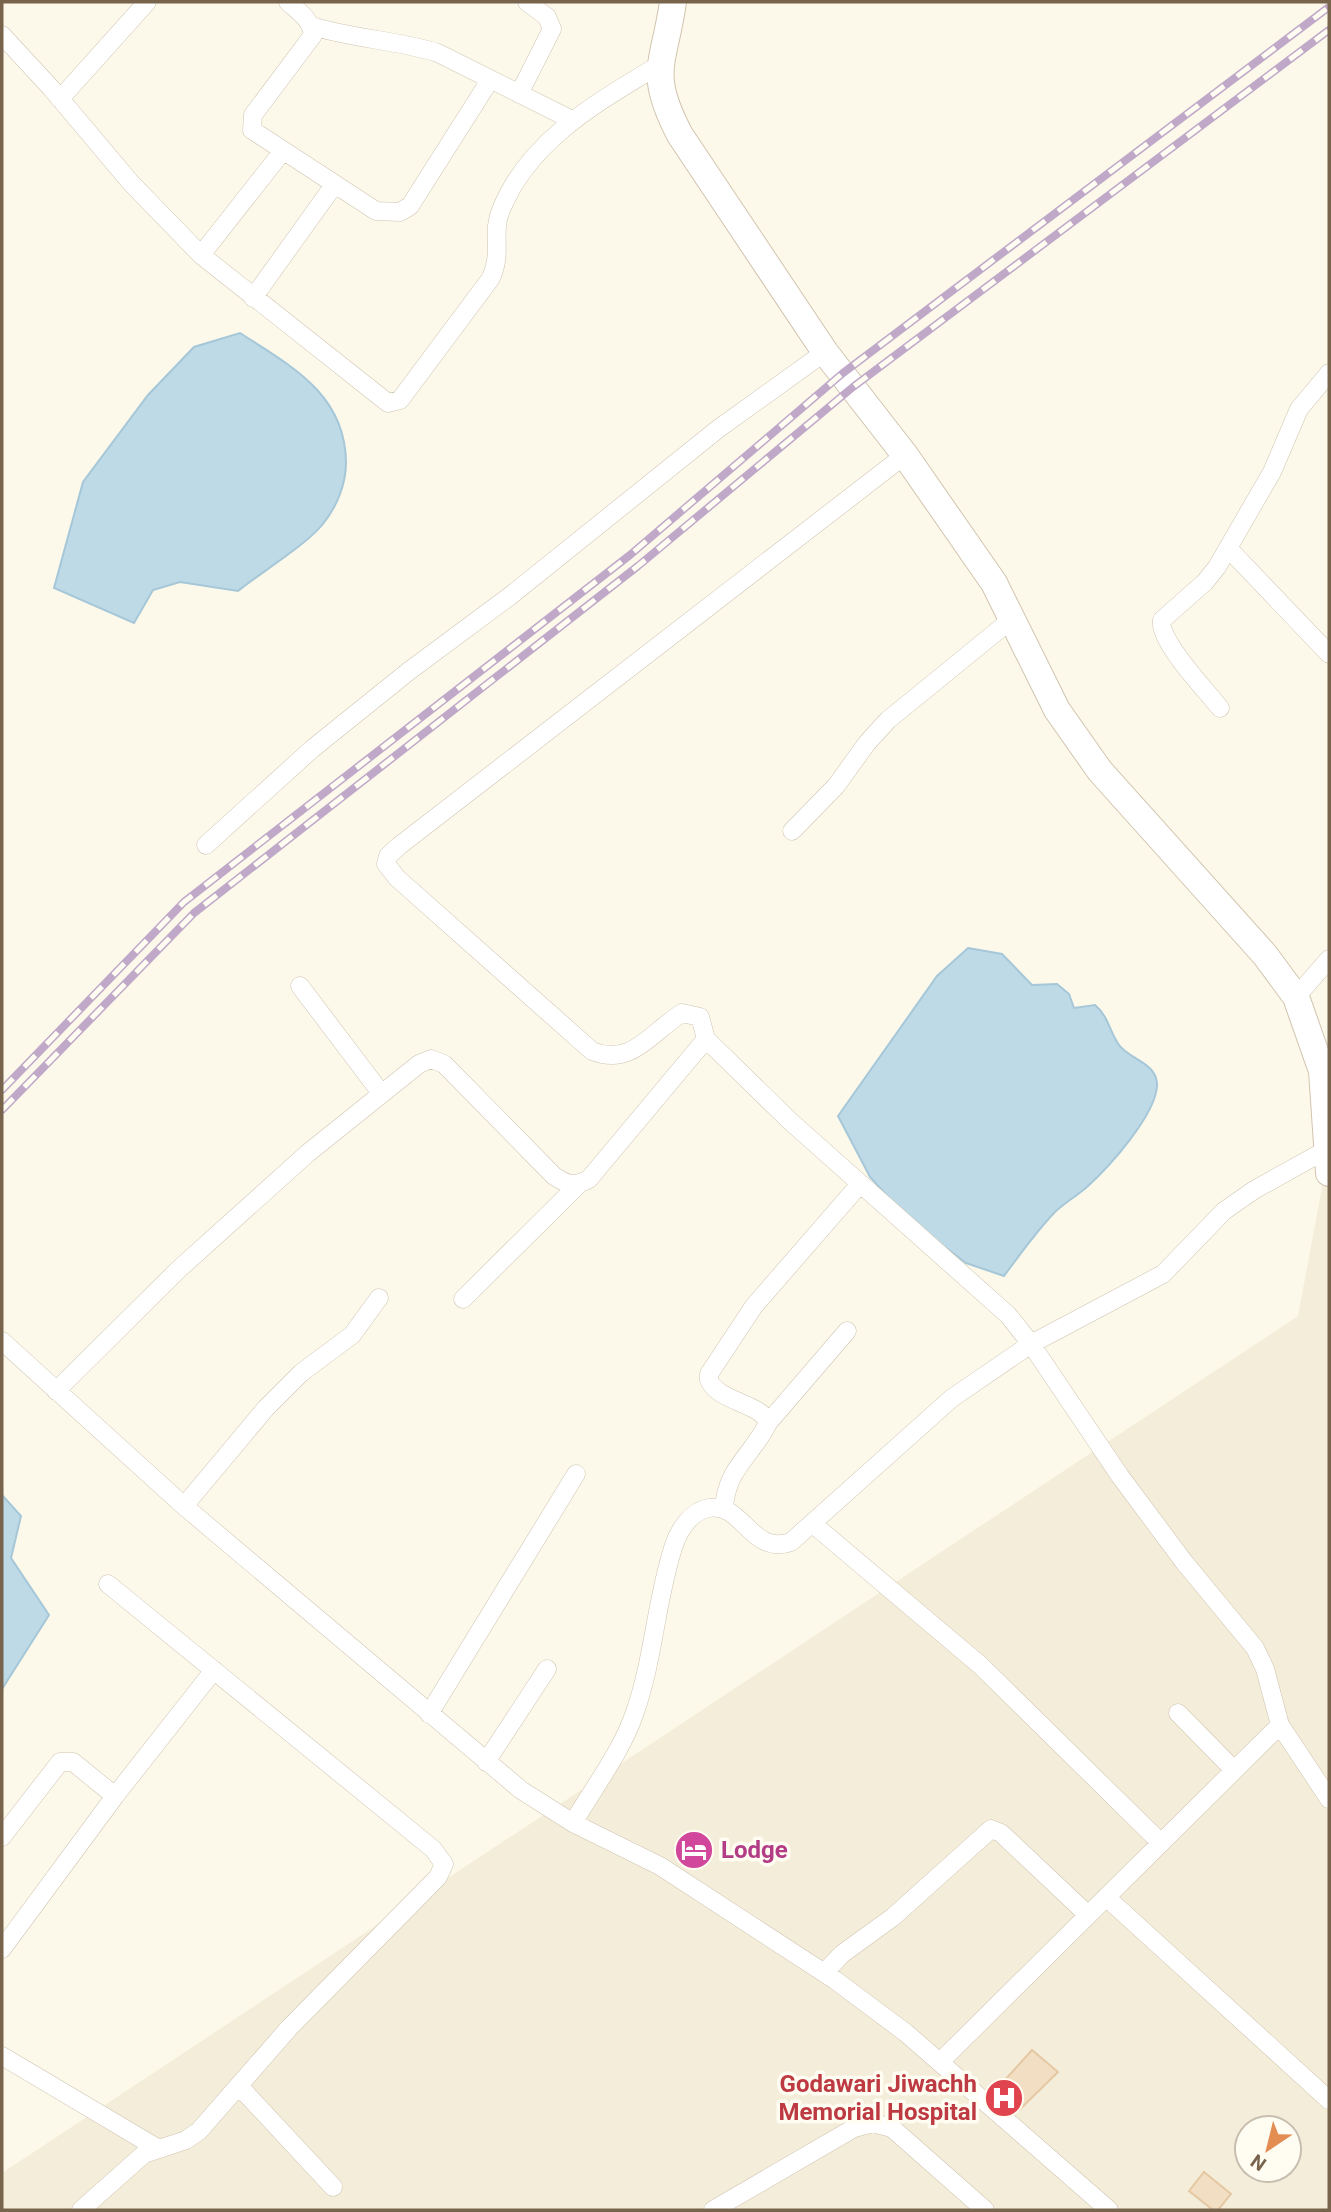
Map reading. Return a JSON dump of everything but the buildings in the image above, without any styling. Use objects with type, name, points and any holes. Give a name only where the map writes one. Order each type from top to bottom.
[{"type":"street","points":[[60,99],[147,2]]},
{"type":"street","points":[[288,2],[312,26],[351,37],[414,45],[438,53],[572,120]]},
{"type":"street","points":[[519,94],[552,29],[547,17],[527,2]]},
{"type":"street","points":[[573,1823],[635,1714],[678,1533],[699,1512],[710,1508],[724,1509],[766,1544],[780,1546],[791,1542],[952,1398],[1031,1344],[1163,1274],[1224,1211],[1254,1190],[1328,1162],[1322,1071],[1296,997],[1265,955],[1100,771],[1057,710],[994,583],[905,455],[825,352],[680,135],[664,104],[659,65],[673,2]]},
{"type":"street","points":[[312,26],[309,44],[253,115],[251,123],[256,136],[376,211],[400,212],[410,206],[490,80]]},
{"type":"street","points":[[2,36],[131,183],[201,255],[381,400],[394,403],[400,400],[491,278],[498,264],[498,218],[510,192],[547,145],[572,120],[659,65]]},
{"type":"street","points":[[201,255],[282,152]]},
{"type":"street","points":[[253,298],[334,185]]},
{"type":"street","points":[[206,845],[312,749],[408,671],[510,596],[718,429],[825,352]]},
{"type":"street","points":[[1220,708],[1168,642],[1160,627],[1167,614],[1205,582],[1228,548],[1272,472],[1299,409],[1329,373]]},
{"type":"street","points":[[905,455],[687,620],[388,856],[386,863],[397,878],[592,1051],[606,1057],[628,1053],[682,1013],[700,1017],[706,1039],[860,1184],[1008,1315],[1031,1344],[1120,1476],[1184,1562],[1255,1648],[1265,1668],[1280,1725],[1329,1799]]},
{"type":"street","points":[[1228,548],[1329,654]]},
{"type":"street","points":[[792,831],[836,786],[867,743],[888,720],[1012,619]]},
{"type":"street","points":[[1296,997],[1329,959]]},
{"type":"street","points":[[300,986],[382,1093]]},
{"type":"street","points":[[463,1299],[578,1185],[589,1179],[706,1039]]},
{"type":"street","points":[[56,1391],[179,1269],[308,1153],[419,1063],[431,1059],[444,1064],[554,1176],[568,1185],[578,1185]]},
{"type":"street","points":[[768,1423],[760,1413],[716,1390],[709,1381],[709,1374],[754,1306],[860,1184]]},
{"type":"street","points":[[184,1506],[266,1408],[302,1373],[352,1335],[379,1298]]},
{"type":"street","points":[[724,1509],[728,1483],[735,1467],[768,1423],[847,1331]]},
{"type":"street","points":[[2,1341],[184,1506],[529,1796],[573,1823],[660,1866],[824,1973],[906,2033],[1109,2210]]},
{"type":"street","points":[[429,1714],[576,1474]]},
{"type":"street","points":[[813,1524],[980,1665],[1161,1843]]},
{"type":"street","points":[[81,2210],[144,2154],[186,2140],[199,2131],[322,1993],[438,1877],[444,1864],[433,1849],[108,1584]]},
{"type":"street","points":[[486,1762],[547,1669]]},
{"type":"street","points":[[2,1948],[115,1796],[214,1670]]},
{"type":"street","points":[[1178,1713],[1234,1770]]},
{"type":"street","points":[[940,2062],[1280,1725]]},
{"type":"street","points":[[2,1837],[60,1762],[73,1762],[115,1796]]},
{"type":"street","points":[[824,1973],[842,1954],[893,1917],[991,1829],[1001,1833],[1088,1915]]},
{"type":"street","points":[[1106,1897],[1329,2101]]},
{"type":"street","points":[[2,2056],[157,2148]]},
{"type":"street","points":[[239,2086],[333,2188]]},
{"type":"street","points":[[713,2210],[831,2139],[873,2123],[892,2128],[985,2210]]},
{"type":"shaded area","points":[[1329,1150],[1329,2210],[2,2210],[2,2173],[1298,1316]]},
{"type":"water","points":[[240,333],[296,370],[312,384],[336,418],[343,438],[346,470],[340,495],[327,518],[306,541],[238,591],[180,582],[153,590],[134,623],[54,588],[83,482],[148,395],[194,347]]},
{"type":"water","points":[[968,948],[1002,954],[1032,985],[1057,984],[1069,994],[1074,1008],[1095,1005],[1103,1014],[1119,1045],[1153,1072],[1157,1086],[1148,1112],[1119,1154],[1088,1186],[1054,1213],[1004,1276],[966,1263],[908,1219],[870,1177],[838,1116],[937,976]]},
{"type":"water","points":[[2,1495],[21,1516],[11,1558],[49,1615],[2,1689]]},
{"type":"railway","points":[[2,1090],[184,902],[630,555],[843,373],[1329,7]]},
{"type":"railway","points":[[2,1110],[194,913],[638,566],[853,387],[1329,30]]},
{"type":"place","name":"Lodge","points":[[694,1850]]},
{"type":"place","name":"Godawari Jiwachh Memorial Hospital","points":[[1004,2098]]}]
